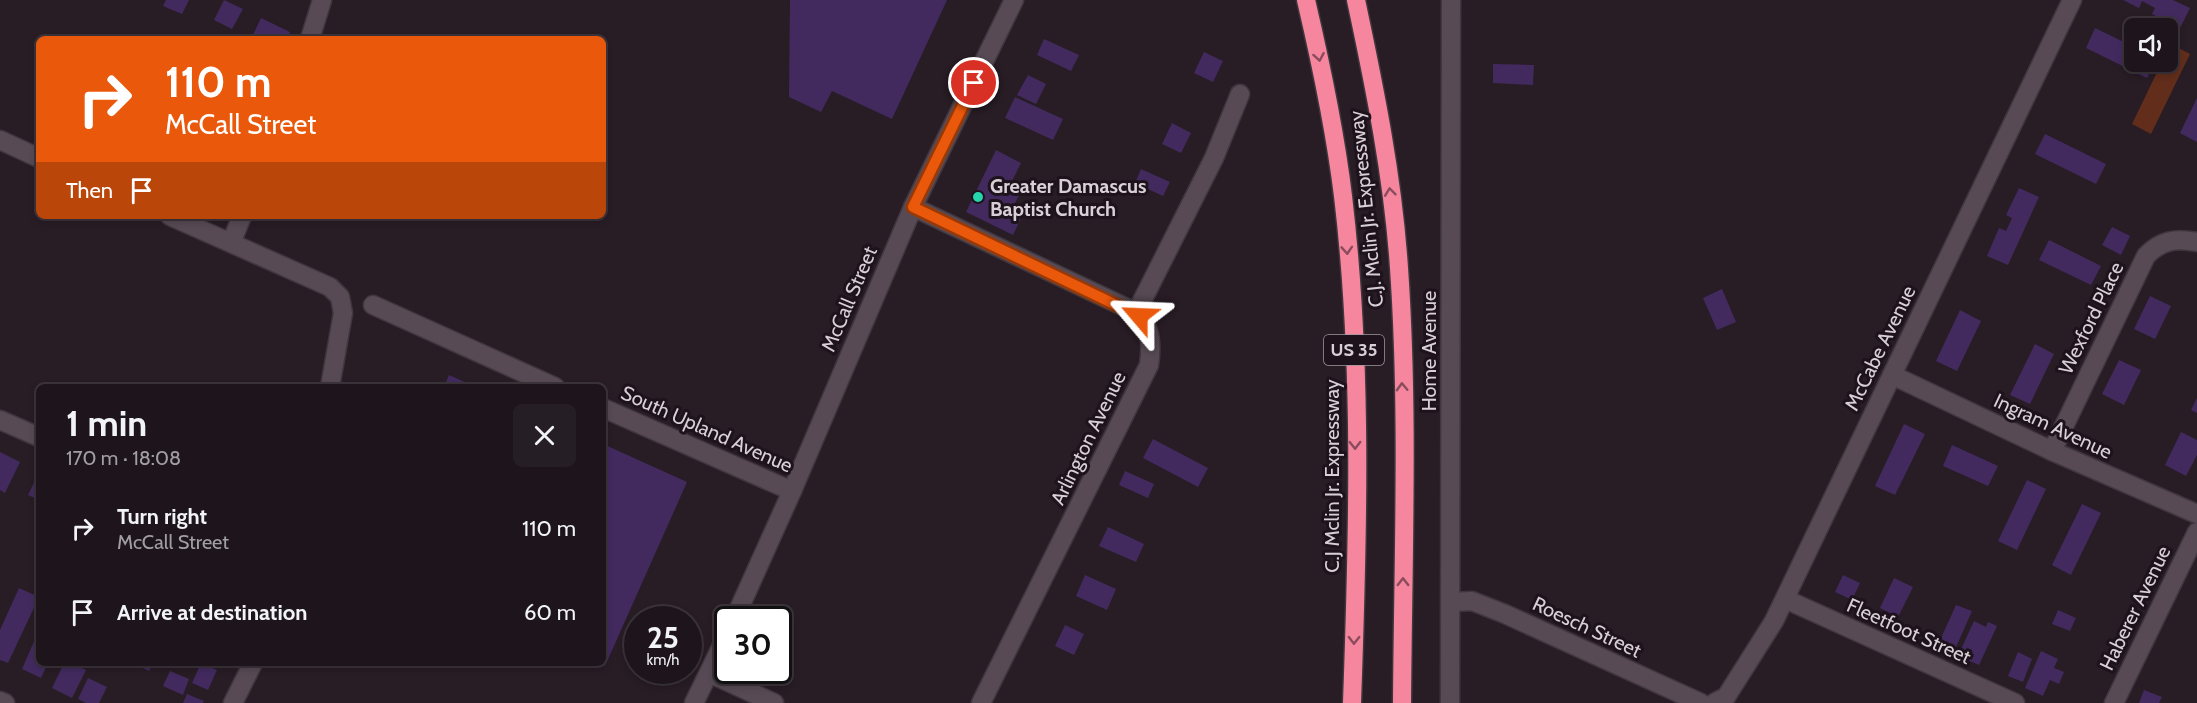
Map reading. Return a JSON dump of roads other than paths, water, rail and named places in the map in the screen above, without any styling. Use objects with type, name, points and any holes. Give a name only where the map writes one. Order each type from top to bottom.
[{"type":"highway","name":"C.J Mclin Jr. Expressway","points":[[1306,0],[1317,45],[1343,196],[1353,343],[1356,483],[1352,703]]},
{"type":"highway","name":"C.J. Mclin Jr. Expressway","points":[[1356,0],[1382,125],[1399,268],[1404,441],[1402,703]]},
{"type":"street","name":"McCall Street","points":[[740,606],[913,207],[1014,0]]},
{"type":"street","name":"Home Avenue","points":[[1450,703],[1452,602],[1451,0]]},
{"type":"street","name":"McCabe Avenue","points":[[1714,703],[1726,697],[1745,670],[1785,599],[2072,0]]},
{"type":"street","points":[[311,36],[319,1]]},
{"type":"street","points":[[913,207],[1136,313],[1214,158],[1240,94]]},
{"type":"street","points":[[0,140],[36,157]]},
{"type":"street","points":[[178,219],[330,288],[340,297],[343,313],[331,384]]},
{"type":"street","points":[[231,243],[241,219]]},
{"type":"street","name":"Wexford Place","points":[[2052,451],[2146,256],[2155,246],[2166,241],[2197,242]]},
{"type":"street","points":[[373,305],[548,384]]},
{"type":"street","name":"Arlington Avenue","points":[[981,703],[1149,366],[1147,325],[1136,313]]},
{"type":"street","name":"Ingram Avenue","points":[[1892,375],[2052,451],[2197,514]]},
{"type":"street","name":"South Upland Avenue","points":[[606,409],[792,491]]},
{"type":"street","points":[[0,420],[36,436]]},
{"type":"street","name":"Haberer Avenue","points":[[2114,703],[2197,532]]},
{"type":"street","name":"Fleetfoot Street","points":[[1785,599],[2015,703]]},
{"type":"street","name":"Roesch Street","points":[[1452,602],[1472,602],[1505,614],[1701,703]]},
{"type":"street","points":[[694,703],[714,662]]},
{"type":"street","points":[[233,703],[252,666]]},
{"type":"street","points":[[709,673],[774,703]]},
{"type":"street","points":[[0,701],[5,703]]},
{"type":"place","name":"Greater Damascus Baptist Church","points":[[978,197]]}]
